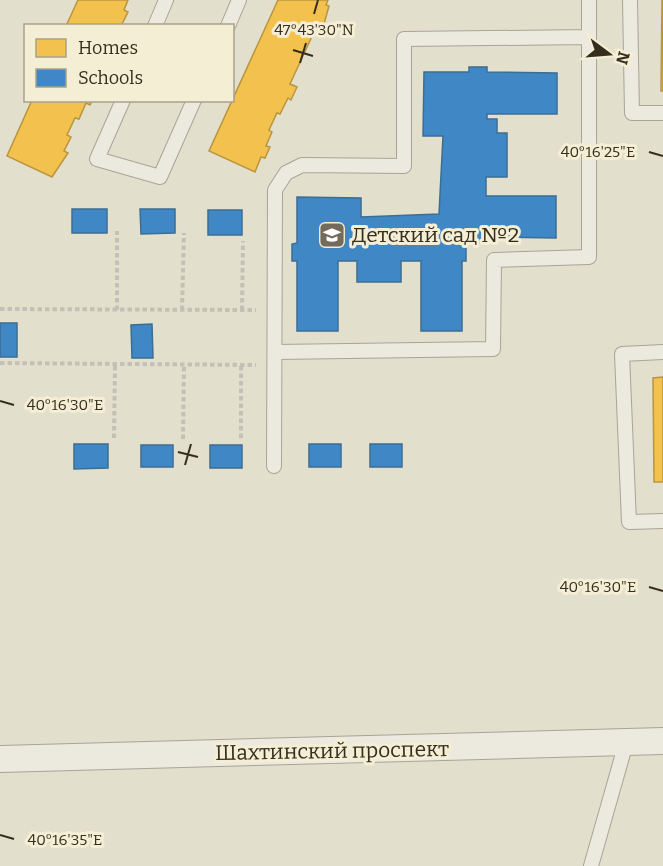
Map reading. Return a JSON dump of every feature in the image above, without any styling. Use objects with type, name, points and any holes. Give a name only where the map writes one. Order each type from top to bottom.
[{"type":"street","name":"Шахтинский проспект","points":[[0,759],[663,741]]},
{"type":"lane","points":[[156,24],[166,0]]},
{"type":"lane","points":[[229,24],[239,0]]},
{"type":"lane","points":[[275,359],[493,350],[494,260],[589,257],[589,0]]},
{"type":"lane","points":[[630,0],[632,113],[663,113]]},
{"type":"lane","points":[[274,466],[275,190],[286,173],[302,165],[404,166],[404,39],[589,37]]},
{"type":"lane","points":[[122,102],[97,159],[160,177],[193,102]]},
{"type":"lane","points":[[663,352],[622,354],[629,522],[663,521]]},
{"type":"lane","points":[[591,866],[626,743]]},
{"type":"path","points":[[117,231],[117,310]]},
{"type":"path","points":[[182,310],[184,232]]},
{"type":"path","points":[[242,310],[243,241]]},
{"type":"path","points":[[0,309],[275,310]]},
{"type":"path","points":[[0,363],[241,365],[275,359]]},
{"type":"path","points":[[114,438],[115,364]]},
{"type":"path","points":[[183,439],[184,365]]},
{"type":"path","points":[[241,365],[241,438]]},
{"type":"building: Homes","points":[[78,0],[128,0],[124,10],[128,12],[122,24],[67,24]]},
{"type":"building: Homes","points":[[278,0],[328,0],[326,5],[329,6],[321,35],[314,32],[290,84],[297,87],[291,100],[288,98],[280,114],[277,113],[269,130],[272,132],[266,146],[270,147],[265,158],[261,157],[255,172],[209,151],[231,102],[234,102],[234,96]]},
{"type":"building: Homes","points":[[662,0],[663,91],[661,91]]},
{"type":"building: Homes","points":[[31,102],[91,102],[90,105],[86,103],[79,119],[75,118],[67,135],[71,137],[64,151],[68,153],[52,177],[7,156]]},
{"type":"building: Homes","points":[[663,377],[663,482],[654,482],[653,378]]},
{"type":"building: Schools","points":[[469,67],[487,67],[487,72],[557,73],[557,114],[487,114],[487,119],[497,119],[497,133],[507,133],[507,177],[486,177],[486,196],[556,196],[556,238],[486,237],[486,243],[466,243],[466,261],[462,261],[462,331],[421,331],[421,261],[401,261],[401,282],[357,282],[357,261],[338,261],[338,331],[297,331],[297,261],[292,261],[292,244],[297,243],[297,197],[361,198],[361,217],[439,214],[443,136],[423,136],[424,72],[469,72]]},
{"type":"building: Schools","points":[[72,209],[107,209],[107,233],[72,233]]},
{"type":"building: Schools","points":[[140,209],[175,209],[175,233],[141,234]]},
{"type":"building: Schools","points":[[208,210],[242,210],[242,235],[208,235]]},
{"type":"building: Schools","points":[[0,323],[17,323],[17,357],[0,357]]},
{"type":"building: Schools","points":[[152,324],[153,358],[132,358],[131,325]]},
{"type":"building: Schools","points":[[74,444],[108,444],[108,468],[74,469]]},
{"type":"building: Schools","points":[[309,444],[341,444],[341,467],[309,467]]},
{"type":"building: Schools","points":[[370,444],[402,444],[402,467],[370,467]]},
{"type":"building: Schools","points":[[141,445],[173,445],[173,467],[141,467]]},
{"type":"building: Schools","points":[[210,445],[242,445],[242,468],[210,468]]},
{"type":"place","name":"Детский сад №2","points":[[332,235]]}]
